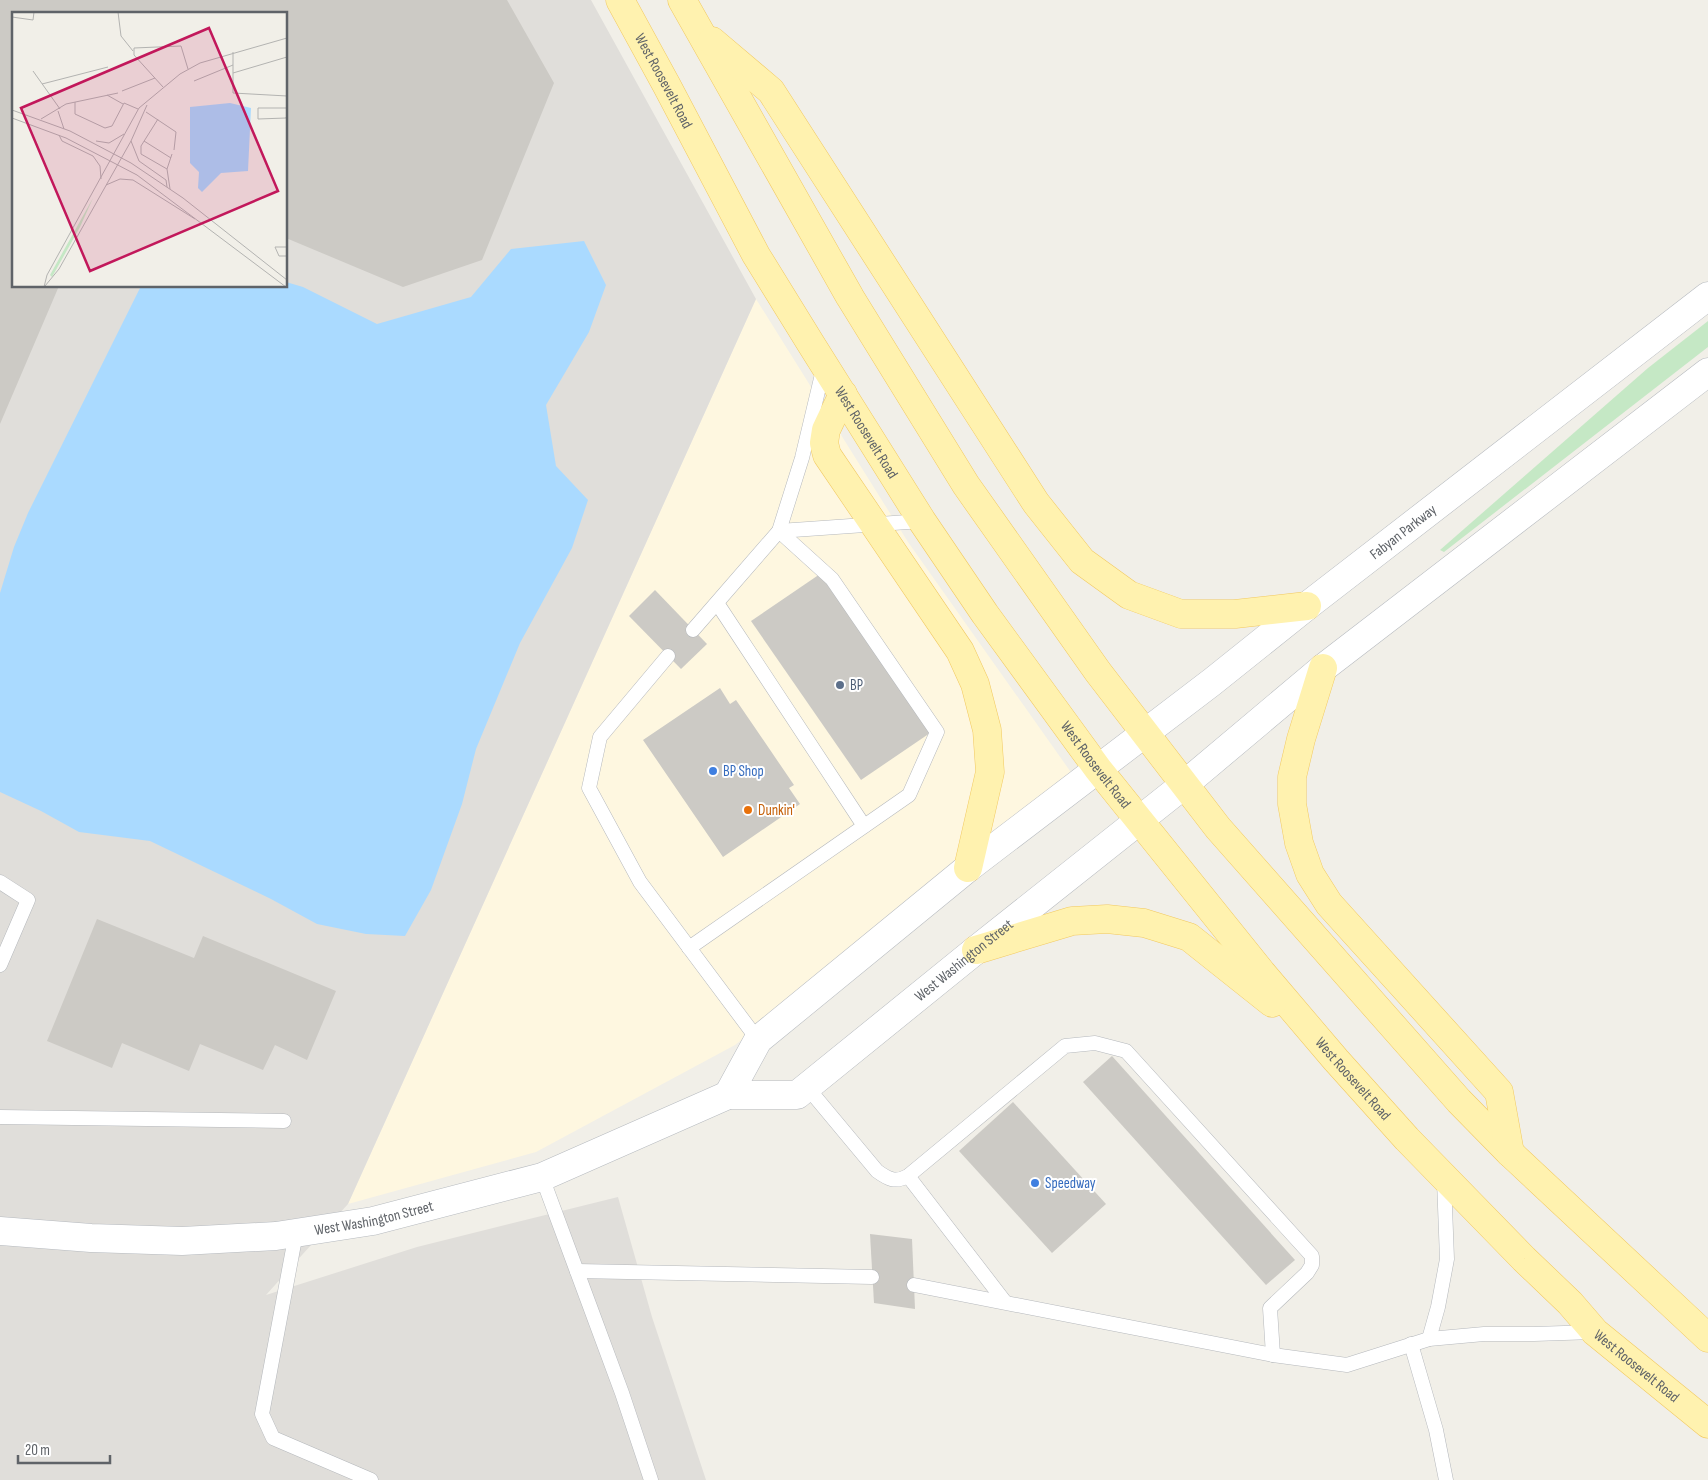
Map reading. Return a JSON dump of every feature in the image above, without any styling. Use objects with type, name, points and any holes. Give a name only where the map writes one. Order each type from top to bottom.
[{"type":"main road","name":"West Roosevelt Road","points":[[620,0],[668,86],[756,254],[824,366],[922,521],[1006,644],[1098,769],[1138,821],[1317,1038],[1407,1139],[1524,1259],[1570,1303],[1595,1332],[1708,1424]]},
{"type":"main road","points":[[682,0],[850,297],[960,476],[1098,672],[1218,828],[1459,1101],[1510,1153],[1708,1338]]},
{"type":"main road","points":[[699,30],[771,91],[1036,503],[1082,561],[1129,596],[1181,614],[1235,614],[1307,606]]},
{"type":"main road","name":"Fabyan Parkway","points":[[1098,769],[1708,296]]},
{"type":"main road","points":[[1185,784],[1323,668],[1708,372]]},
{"type":"main road","points":[[843,394],[826,430],[824,443],[827,455],[960,651],[976,684],[987,730],[990,772],[968,868]]},
{"type":"main road","points":[[1323,668],[1301,739],[1292,777],[1292,804],[1299,843],[1310,874],[1329,904],[1499,1092],[1510,1153]]},
{"type":"main road","points":[[728,1095],[758,1040],[968,868],[1098,769]]},
{"type":"main road","name":"West Washington Street","points":[[0,1231],[91,1238],[182,1241],[276,1236],[373,1221],[542,1177],[728,1095],[797,1095],[1185,784]]},
{"type":"main road","points":[[976,950],[1072,921],[1107,919],[1144,923],[1189,937],[1317,1038]]},
{"type":"lane","points":[[693,630],[779,531],[802,458],[824,366]]},
{"type":"lane","points":[[779,531],[922,521]]},
{"type":"lane","points":[[689,948],[909,795],[937,732],[832,579],[779,531]]},
{"type":"lane","points":[[717,603],[864,826]]},
{"type":"lane","points":[[668,656],[600,737],[589,788],[640,882],[758,1040]]},
{"type":"lane","points":[[0,882],[28,900],[0,965]]},
{"type":"lane","points":[[807,1087],[877,1171],[888,1179],[899,1181],[908,1176],[1065,1046],[1095,1043],[1126,1051],[1312,1256],[1312,1265],[1307,1273],[1270,1308],[1274,1355]]},
{"type":"lane","points":[[0,1117],[284,1121]]},
{"type":"lane","points":[[908,1176],[1005,1302]]},
{"type":"lane","points":[[542,1177],[622,1393],[651,1480]]},
{"type":"lane","points":[[1429,1339],[1438,1307],[1447,1258],[1444,1177]]},
{"type":"lane","points":[[296,1233],[262,1414],[273,1438],[370,1480]]},
{"type":"lane","points":[[577,1271],[872,1277]]},
{"type":"lane","points":[[914,1285],[1274,1355],[1347,1365],[1429,1339],[1484,1334],[1595,1332]]},
{"type":"lane","points":[[1411,1344],[1436,1430],[1446,1480]]},
{"type":"shaded area","points":[[0,0],[591,0],[756,299],[348,1204],[266,1295],[417,1247],[618,1197],[652,1317],[706,1480],[0,1480]]},
{"type":"shaded area","points":[[756,299],[908,542],[1075,778],[735,1045],[536,1152],[348,1204]]},
{"type":"green space","points":[[1708,321],[1708,347],[1444,552],[1440,550],[1648,368]]},
{"type":"water","points":[[584,241],[606,285],[589,332],[546,405],[556,466],[588,500],[572,548],[520,643],[476,749],[462,804],[431,890],[405,936],[366,934],[317,924],[271,899],[150,841],[79,832],[41,811],[0,792],[0,593],[14,547],[28,513],[140,288],[288,288],[288,283],[303,287],[377,324],[471,297],[511,249]]},
{"type":"building","points":[[0,0],[507,0],[554,83],[482,260],[403,287],[288,239],[288,12],[12,12],[12,288],[58,288],[0,424]]},
{"type":"building","points":[[820,574],[930,733],[861,780],[751,621]]},
{"type":"building","points":[[655,590],[707,644],[681,669],[629,616]]},
{"type":"building","points":[[720,688],[730,704],[736,700],[794,785],[789,788],[800,804],[723,857],[643,740]]},
{"type":"building","points":[[97,919],[194,958],[203,936],[336,991],[307,1060],[275,1045],[263,1070],[200,1044],[189,1071],[122,1043],[112,1068],[47,1041]]},
{"type":"building","points":[[1112,1056],[1295,1260],[1266,1285],[1083,1082]]},
{"type":"building","points":[[1013,1102],[1106,1204],[1052,1253],[959,1151]]},
{"type":"building","points":[[870,1234],[912,1239],[915,1309],[874,1303]]},
{"type":"place","name":"BP","points":[[840,685]]},
{"type":"place","name":"BP Shop","points":[[713,771]]},
{"type":"place","name":"Dunkin'","points":[[748,810]]},
{"type":"place","name":"Speedway","points":[[1035,1183]]}]
